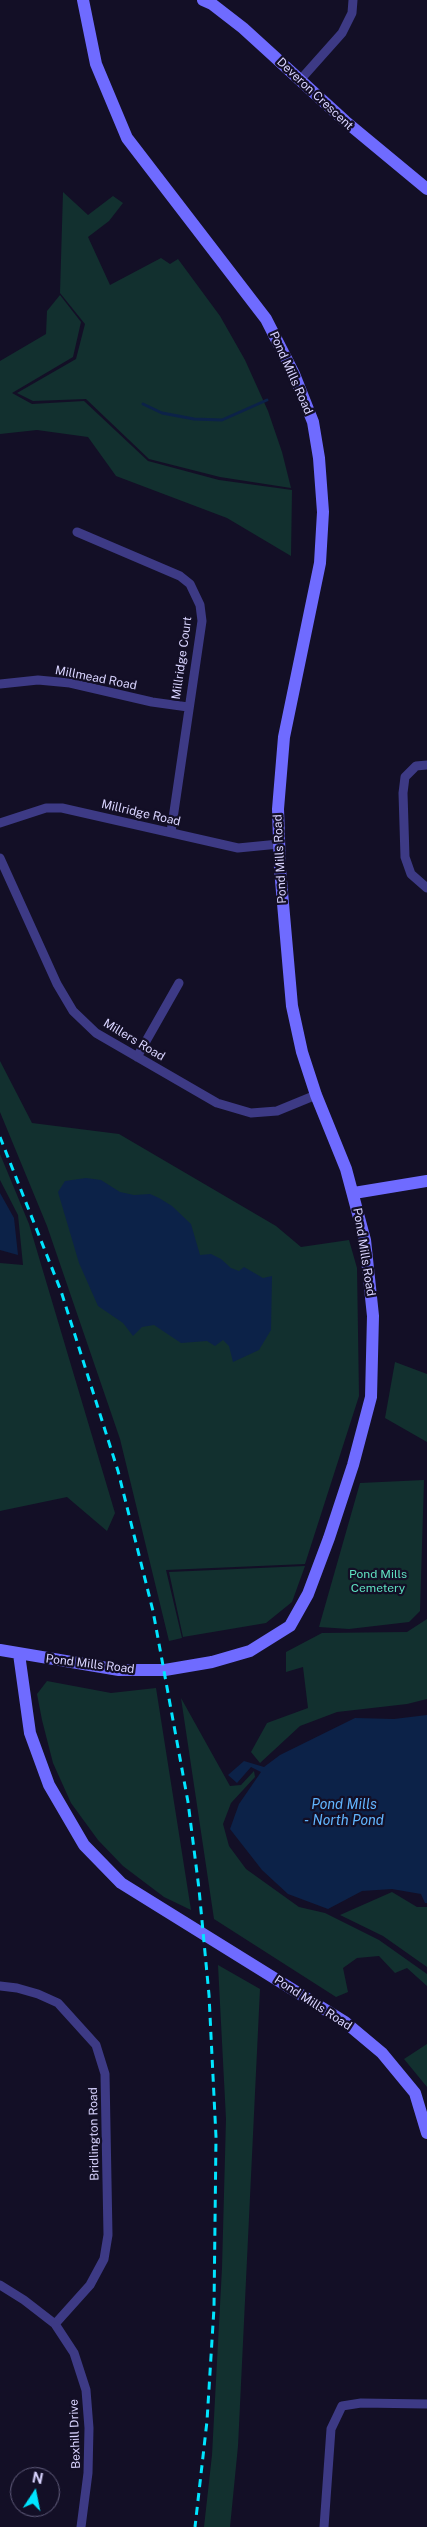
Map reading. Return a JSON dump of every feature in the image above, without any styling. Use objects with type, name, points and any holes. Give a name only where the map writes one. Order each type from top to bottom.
[{"type":"main road","name":"Pond Mills Road","points":[[83,0],[96,64],[127,138],[266,318],[294,374],[313,422],[320,458],[323,512],[320,563],[284,737],[278,809],[279,844],[292,1006],[302,1052],[316,1095],[354,1193],[365,1240],[373,1316],[371,1397],[353,1465],[329,1538],[308,1594],[290,1626],[250,1651],[212,1662],[165,1670],[119,1670],[19,1654],[30,1733],[49,1785],[84,1845],[121,1883],[345,2022],[382,2053],[414,2093],[427,2133]]},
{"type":"main road","name":"Deveron Crescent","points":[[203,0],[212,4],[243,28],[385,156],[427,189]]},
{"type":"main road","points":[[354,1193],[427,1182]]},
{"type":"main road","points":[[0,1650],[19,1654]]},
{"type":"street","points":[[301,80],[342,33],[352,13],[354,0]]},
{"type":"street","name":"Millridge Court","points":[[77,532],[180,576],[195,591],[202,621],[171,832]]},
{"type":"street","name":"Millmead Road","points":[[0,684],[38,680],[70,683],[152,702],[188,707]]},
{"type":"street","points":[[427,765],[416,766],[405,777],[403,793],[405,857],[411,874],[427,888]]},
{"type":"street","name":"Millridge Road","points":[[0,823],[28,812],[54,808],[238,848],[279,844]]},
{"type":"street","name":"Millers Road","points":[[0,858],[57,984],[73,1011],[96,1032],[217,1103],[251,1113],[277,1111],[316,1095]]},
{"type":"street","points":[[137,1057],[180,983]]},
{"type":"street","name":"Bridlington Road","points":[[0,1986],[17,1988],[38,1994],[58,2003],[96,2045],[105,2074],[108,2234],[104,2260],[90,2285],[55,2324]]},
{"type":"street","name":"Bexhill Drive","points":[[0,2285],[24,2300],[55,2324],[74,2353],[86,2390],[89,2428],[88,2474],[81,2527]]},
{"type":"street","points":[[324,2527],[331,2429],[342,2406],[361,2403],[427,2404]]},
{"type":"green space","points":[[63,192],[88,215],[113,196],[123,203],[109,221],[88,237],[110,285],[161,258],[170,264],[178,259],[220,316],[245,360],[268,411],[282,452],[291,488],[220,477],[149,459],[86,399],[33,401],[17,393],[76,359],[85,324],[60,293]]},
{"type":"green space","points":[[60,295],[81,322],[73,357],[12,393],[32,404],[84,401],[148,461],[219,480],[292,490],[291,556],[227,518],[116,476],[88,437],[37,430],[0,434],[0,361],[46,334],[47,311]]},
{"type":"green space","points":[[0,1061],[32,1123],[119,1134],[276,1226],[301,1247],[349,1240],[357,1268],[359,1396],[305,1564],[166,1570],[182,1638],[169,1641],[120,1439],[47,1226],[0,1112]]},
{"type":"green space","points":[[0,1154],[29,1224],[115,1513],[107,1531],[67,1497],[0,1511],[0,1263],[23,1265],[18,1215],[0,1180]]},
{"type":"green space","points":[[395,1362],[427,1374],[427,1442],[385,1418]]},
{"type":"green space","name":"Pond Mills Cemetery","points":[[424,1480],[420,1611],[409,1622],[349,1629],[319,1627],[360,1483]]},
{"type":"green space","points":[[305,1566],[292,1602],[266,1623],[183,1637],[169,1572]]},
{"type":"green space","points":[[427,1619],[427,1699],[407,1704],[337,1712],[300,1726],[260,1763],[251,1752],[267,1723],[308,1708],[303,1667],[286,1672],[286,1652],[322,1633],[407,1632]]},
{"type":"green space","points":[[47,1681],[111,1693],[156,1688],[191,1910],[164,1897],[123,1866],[98,1840],[71,1803],[53,1763],[42,1720],[37,1694]]},
{"type":"green space","points":[[181,1698],[230,1786],[241,1785],[254,1771],[255,1777],[231,1803],[223,1824],[229,1846],[246,1869],[299,1907],[325,1913],[379,1940],[427,1974],[427,1986],[407,1968],[395,1973],[379,1956],[357,1958],[343,1968],[348,1992],[336,1997],[214,1919]]},
{"type":"green space","points":[[392,1892],[417,1907],[427,1907],[427,1967],[383,1936],[340,1915]]},
{"type":"green space","points":[[218,1965],[260,1989],[238,2446],[230,2527],[204,2527],[212,2455],[222,2268],[226,2119]]},
{"type":"green space","points":[[427,2044],[427,2087],[404,2059]]},
{"type":"water","points":[[86,1178],[101,1180],[120,1192],[134,1195],[150,1194],[159,1198],[172,1206],[191,1224],[200,1255],[211,1254],[221,1259],[231,1268],[239,1271],[244,1267],[263,1278],[272,1276],[271,1330],[259,1350],[233,1362],[229,1346],[223,1340],[215,1346],[207,1341],[181,1343],[154,1325],[142,1327],[133,1336],[123,1323],[98,1306],[79,1263],[58,1192],[65,1181]]},
{"type":"water","points":[[0,1193],[14,1218],[18,1255],[0,1250]]},
{"type":"water","name":"Pond Mills - North Pond","points":[[427,1715],[427,1903],[425,1903],[421,1894],[392,1889],[362,1891],[328,1909],[288,1894],[262,1870],[230,1829],[239,1804],[261,1772],[251,1767],[237,1783],[228,1775],[244,1761],[264,1767],[280,1755],[355,1718],[394,1719]]},
{"type":"waterway","points":[[143,404],[162,413],[194,419],[222,420],[267,400]]},
{"type":"railway","points":[[0,1137],[61,1291],[118,1471],[153,1611],[188,1802],[199,1889],[209,1995],[216,2137],[214,2308],[207,2421],[195,2527]]}]
